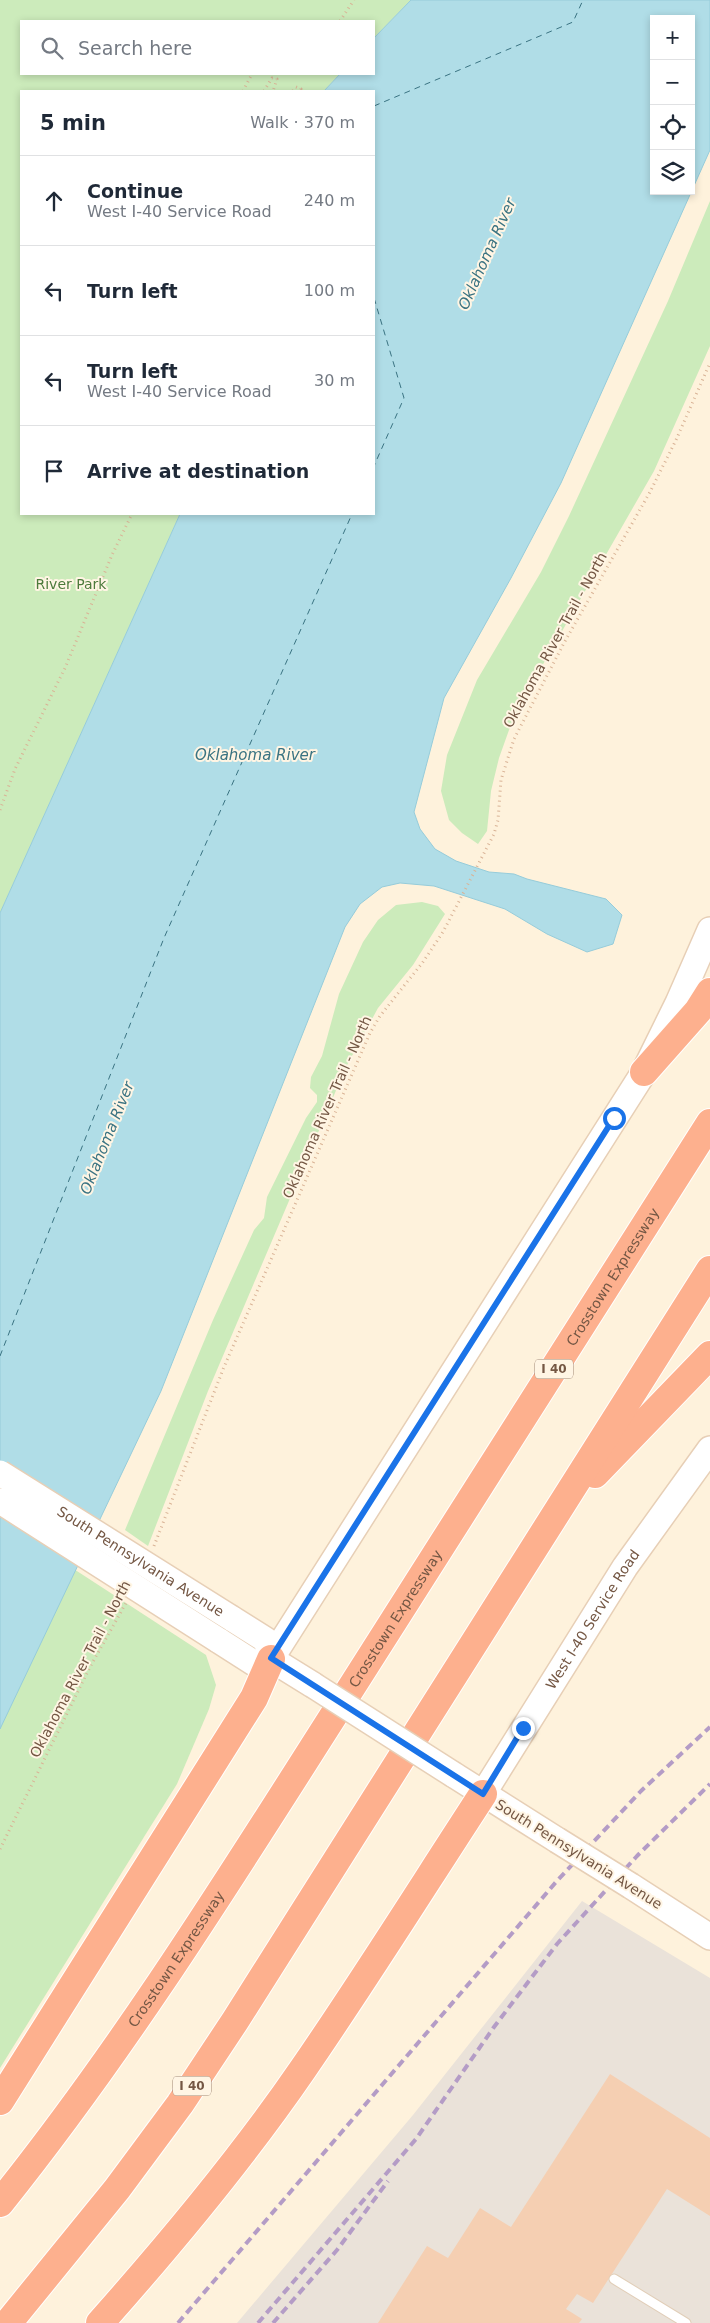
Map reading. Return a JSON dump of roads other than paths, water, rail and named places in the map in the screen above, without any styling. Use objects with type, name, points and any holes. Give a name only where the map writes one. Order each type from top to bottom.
[{"type":"highway","points":[[644,1072],[698,1011],[710,992]]},
{"type":"highway","name":"Crosstown Expressway","points":[[0,2203],[47,2145],[121,2043],[201,1922],[710,1123]]},
{"type":"highway","name":"I 40","points":[[8,2323],[117,2189],[186,2095],[246,2005],[710,1270]]},
{"type":"highway","points":[[555,1514],[710,1355]]},
{"type":"highway","points":[[0,2101],[254,1698],[271,1658]]},
{"type":"highway","points":[[100,2323],[174,2239],[302,2070],[483,1794]]},
{"type":"main road","points":[[271,1658],[644,1072],[678,1003],[710,930]]},
{"type":"main road","name":"West I-40 Service Road","points":[[483,1794],[625,1567],[710,1449]]},
{"type":"main road","name":"South Pennsylvania Avenue","points":[[0,1473],[266,1640],[271,1658],[710,1937]]},
{"type":"main road","name":"South Pennsylvania Avenue","points":[[0,1501],[254,1663],[271,1658]]},
{"type":"lane","points":[[614,2279],[686,2323]]},
{"type":"water","name":"Oklahoma River","points":[[411,0],[710,0],[710,150],[695,184],[695,15],[650,15],[650,195],[690,195],[561,483],[444,698],[414,812],[420,829],[435,849],[456,861],[489,872],[514,874],[606,899],[622,915],[613,944],[587,952],[547,934],[505,909],[434,886],[400,883],[382,887],[360,904],[345,927],[161,1391],[0,1729],[0,913],[180,515],[375,515],[375,90],[325,90],[339,75],[375,75],[375,37]]},
{"type":"railway","points":[[178,2323],[556,1882],[641,1791],[710,1727]]},
{"type":"railway","points":[[258,2323],[416,2139],[494,2027],[557,1944],[637,1856],[710,1784]]},
{"type":"railway","points":[[273,2323],[337,2250],[388,2181]]},
{"type":"park label","name":"River Park","points":[[71,584]]}]
